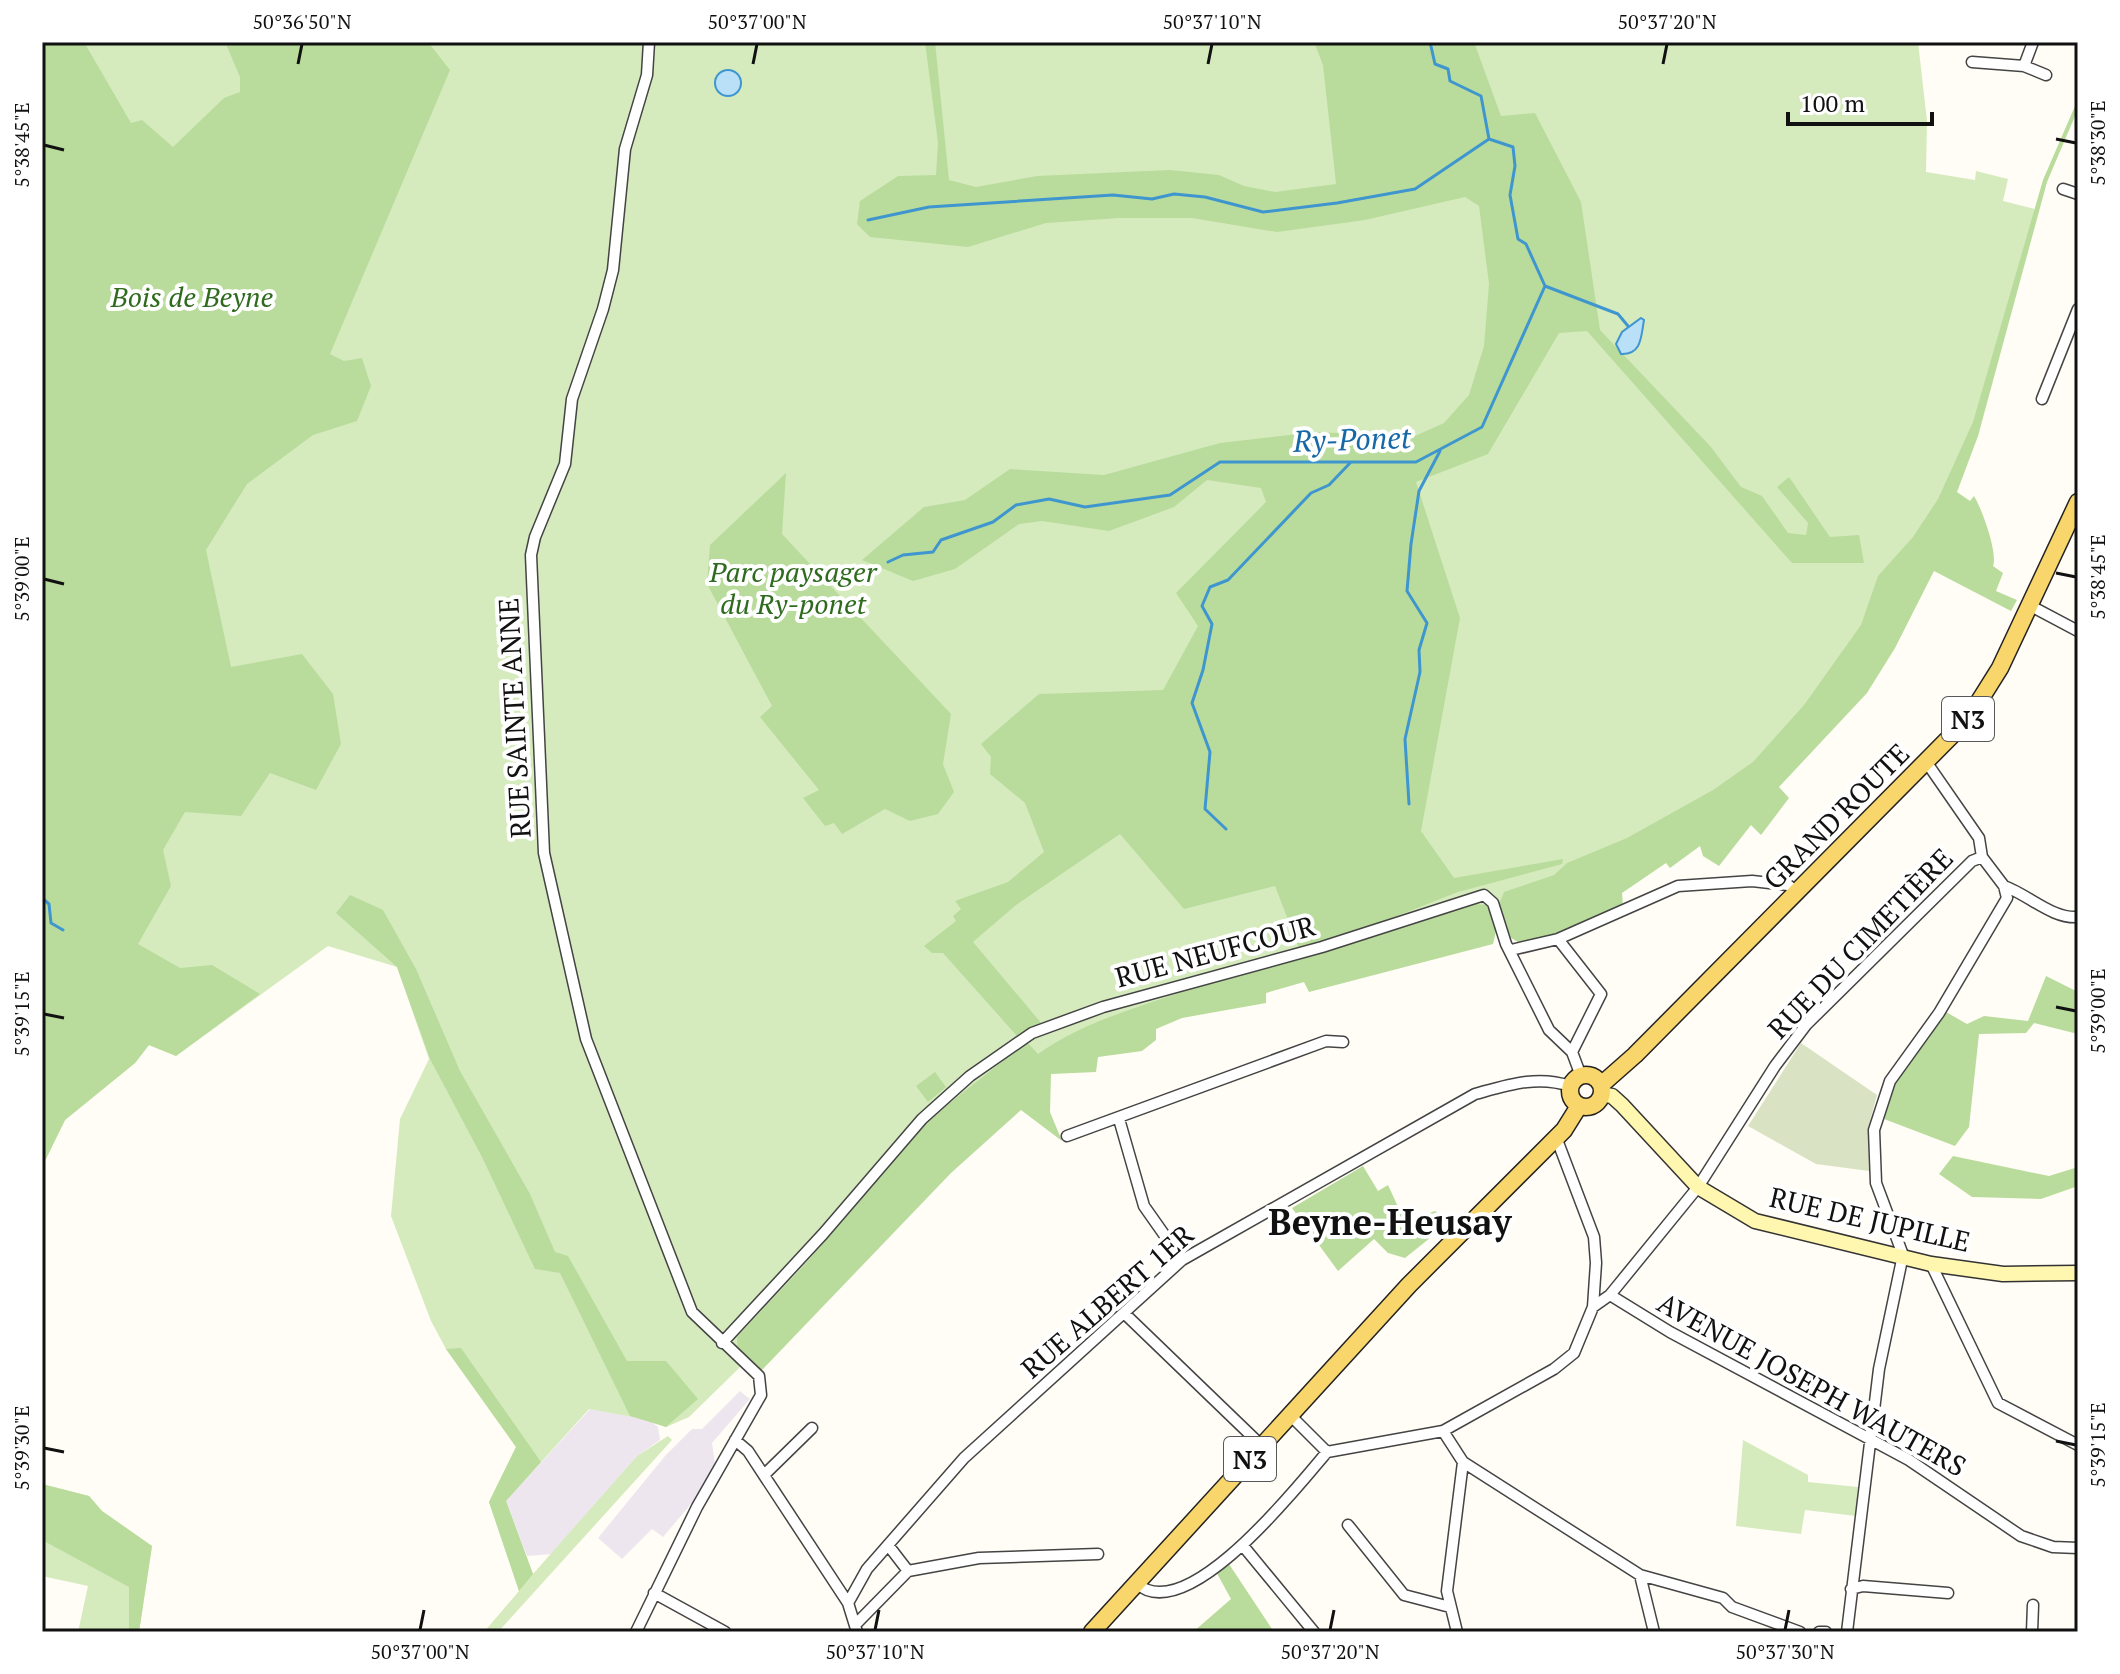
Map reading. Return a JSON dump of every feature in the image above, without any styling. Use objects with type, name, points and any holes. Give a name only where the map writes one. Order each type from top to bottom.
[{"type":"main road","name":"GRAND'ROUTE","points":[[1092,1632],[1409,1285],[1556,1137],[1579,1106],[1593,1105],[1596,1085],[1927,763],[1985,695],[2078,502]]},
{"type":"main road","points":[[1579,1106],[1571,1097],[1596,1085]]},
{"type":"street","name":"RUE SAINTE ANNE","points":[[649,42],[647,75],[625,149],[613,270],[572,399],[565,464],[535,537],[531,555],[539,796],[544,853],[586,1039],[692,1312],[759,1376],[763,1387],[735,1440]]},
{"type":"street","points":[[2024,66],[2033,42]]},
{"type":"street","points":[[1972,62],[2024,66],[2046,75]]},
{"type":"street","points":[[2063,189],[2078,194]]},
{"type":"street","points":[[2042,399],[2078,309]]},
{"type":"street","points":[[2029,605],[2078,631]]},
{"type":"street","points":[[1847,1632],[1879,1369],[1903,1255],[1876,1183],[1874,1130],[1890,1081],[1939,1013],[2007,898],[2004,886],[1982,857],[1979,838],[1927,763]]},
{"type":"street","name":"RUE DU CIMETIÈRE","points":[[1593,1307],[1610,1295],[1698,1187],[1775,1066],[1806,1025],[1972,861],[1982,857]]},
{"type":"street","points":[[1511,950],[1558,939],[1678,886],[1752,881],[1788,885],[1797,892]]},
{"type":"street","points":[[2004,886],[2022,892],[2063,918],[2078,917]]},
{"type":"street","name":"RUE NEUFCOUR","points":[[722,1343],[832,1225],[922,1119],[970,1076],[1032,1033],[1176,985],[1372,932],[1473,896],[1484,895],[1491,901],[1503,936],[1549,1030],[1572,1052]]},
{"type":"street","points":[[1558,939],[1601,994],[1572,1052],[1596,1085]]},
{"type":"street","points":[[1067,1136],[1326,1041],[1343,1042]]},
{"type":"street","name":"RUE ALBERT 1ER","points":[[848,1603],[860,1581],[888,1545],[964,1458],[1182,1260],[1475,1094],[1529,1081],[1596,1085]]},
{"type":"street","name":"RUE DE JUPILLE","points":[[1596,1085],[1698,1187],[1755,1221],[1931,1264],[2003,1274],[2078,1273]]},
{"type":"street","points":[[1119,1119],[1144,1206],[1182,1260]]},
{"type":"street","points":[[1136,1583],[1145,1591],[1173,1591],[1244,1547],[1327,1452],[1443,1431],[1574,1353],[1593,1307],[1594,1237],[1556,1137]]},
{"type":"street","points":[[1931,1264],[1998,1403],[2078,1445]]},
{"type":"street","name":"AVENUE JOSEPH WAUTERS","points":[[1610,1295],[1670,1332],[1909,1460],[2021,1536],[2053,1547],[2078,1548]]},
{"type":"street","points":[[1125,1314],[1262,1446]]},
{"type":"street","points":[[1290,1415],[1327,1452]]},
{"type":"street","points":[[764,1475],[812,1428]]},
{"type":"street","points":[[1443,1431],[1463,1462],[1640,1575],[1723,1598],[1732,1607],[1800,1632]]},
{"type":"street","points":[[636,1632],[735,1440],[748,1451],[848,1603],[857,1628],[908,1571],[979,1558],[1098,1554]]},
{"type":"street","points":[[1457,1632],[1447,1591],[1463,1462]]},
{"type":"street","points":[[1348,1525],[1404,1595],[1450,1607]]},
{"type":"street","points":[[888,1545],[908,1571]]},
{"type":"street","points":[[1244,1547],[1314,1632]]},
{"type":"street","points":[[1640,1575],[1654,1632]]},
{"type":"street","points":[[833,1582],[860,1581]]},
{"type":"street","points":[[1851,1589],[1863,1586],[1948,1593]]},
{"type":"street","points":[[654,1593],[725,1632]]},
{"type":"street","points":[[2032,1632],[2033,1605]]},
{"type":"street","points":[[1819,1632],[1826,1632]]},
{"type":"shaded area","points":[[740,1391],[750,1399],[712,1443],[715,1464],[697,1497],[663,1537],[652,1529],[622,1559],[598,1538],[665,1456],[692,1429],[702,1429]]},
{"type":"shaded area","points":[[590,1409],[649,1420],[658,1427],[660,1440],[637,1456],[552,1554],[527,1556],[506,1501]]},
{"type":"green space","name":"Parc paysager du Ry-ponet","points":[[42,42],[1918,42],[1927,121],[1926,172],[1975,180],[1976,171],[2008,179],[2003,201],[2035,209],[1978,436],[1791,750],[1518,909],[1154,1015],[1045,1069],[689,1417],[666,1427],[649,1420],[589,1409],[506,1501],[533,1574],[637,1456],[668,1436],[672,1440],[498,1632],[484,1632],[519,1591],[489,1502],[516,1447],[446,1349],[431,1321],[391,1216],[400,1119],[429,1059],[397,967],[328,946],[176,1056],[149,1045],[135,1063],[65,1120],[42,1167]]},
{"type":"green space","name":"Bois de Beyne","points":[[42,42],[84,42],[131,123],[142,120],[173,147],[224,98],[240,92],[240,77],[225,42],[428,42],[450,70],[330,354],[344,361],[362,358],[371,386],[357,421],[313,435],[247,484],[206,550],[231,667],[302,654],[333,694],[341,744],[316,790],[270,773],[241,816],[185,812],[163,850],[171,886],[138,944],[180,968],[212,965],[260,994],[176,1056],[149,1045],[135,1063],[65,1120],[42,1167]]},
{"type":"green space","points":[[925,42],[935,42],[949,180],[976,187],[1037,176],[1170,170],[1219,175],[1244,186],[1275,192],[1336,184],[1323,65],[1314,42],[1474,42],[1501,116],[1535,113],[1581,202],[1600,330],[1711,447],[1741,487],[1762,496],[1788,533],[1806,535],[1808,523],[1777,487],[1789,477],[1830,537],[1859,535],[1864,563],[1792,563],[1587,331],[1559,333],[1488,454],[1416,482],[1460,618],[1421,831],[1454,878],[1563,859],[1562,864],[1458,892],[1369,927],[1299,948],[1275,886],[1184,909],[1120,834],[1016,905],[973,942],[1042,1024],[1017,1036],[943,953],[932,953],[924,946],[956,921],[953,916],[961,909],[955,901],[1008,882],[1044,852],[1025,803],[990,774],[991,757],[981,744],[1039,694],[1163,690],[1198,626],[1176,593],[1266,502],[1261,488],[1207,480],[1174,507],[1109,531],[1042,521],[1019,524],[955,569],[913,581],[862,560],[924,507],[965,500],[1010,469],[1104,475],[1220,443],[1314,432],[1415,436],[1444,423],[1469,395],[1484,346],[1489,284],[1479,206],[1465,197],[1365,220],[1277,232],[1192,218],[1119,218],[1046,223],[968,247],[870,237],[857,224],[860,201],[898,176],[936,175],[938,143]]},
{"type":"green space","points":[[2078,99],[2078,109],[2047,182],[1978,436],[1957,492],[1970,501],[1974,496],[1977,502],[1991,542],[1993,566],[2003,573],[1996,591],[2017,600],[2011,611],[1934,571],[1895,648],[1867,693],[1779,787],[1789,798],[1761,835],[1751,825],[1719,866],[1703,856],[1700,846],[1670,868],[1666,863],[1622,893],[1623,906],[1561,933],[1518,942],[1506,935],[1498,907],[1504,892],[1554,875],[1567,863],[1627,838],[1713,790],[1753,762],[1804,705],[1861,625],[1878,576],[1913,537],[1938,499],[1973,422],[2043,180]]},
{"type":"green space","points":[[786,473],[782,534],[951,714],[943,764],[954,792],[938,814],[910,821],[885,809],[842,834],[834,823],[825,826],[803,798],[819,790],[760,717],[772,706],[707,584],[710,545]]},
{"type":"green space","points":[[350,895],[383,910],[416,969],[460,1071],[530,1194],[555,1252],[568,1256],[627,1361],[666,1361],[698,1399],[666,1427],[630,1416],[560,1273],[535,1269],[482,1157],[430,1059],[397,967],[336,913]]},
{"type":"green space","points":[[1462,903],[1487,905],[1496,931],[1493,944],[1309,992],[1304,982],[1266,993],[1266,1003],[1182,1018],[1156,1029],[1156,1040],[1142,1051],[1098,1057],[1096,1072],[1051,1074],[1050,1112],[1062,1141],[1021,1110],[951,1173],[760,1372],[738,1353],[737,1337],[807,1262],[923,1124],[1027,1042],[1038,1054],[1086,1027],[1120,1013],[1408,919],[1412,925],[1440,909]]},
{"type":"green space","points":[[2046,976],[2078,992],[2078,1034],[2034,1023],[2026,1033],[1979,1034],[1969,1127],[1955,1146],[1884,1119],[1898,1077],[1946,1012],[1967,1024],[1984,1016],[2028,1021]]},
{"type":"green space","points":[[1801,1043],[1877,1095],[1868,1128],[1869,1171],[1816,1164],[1748,1126]]},
{"type":"green space","points":[[935,1072],[946,1087],[928,1102],[916,1086]]},
{"type":"green space","points":[[1953,1156],[2049,1176],[2078,1167],[2078,1186],[2041,1199],[1972,1197],[1939,1174]]},
{"type":"green space","points":[[1363,1166],[1378,1191],[1388,1185],[1405,1222],[1435,1211],[1450,1222],[1405,1258],[1388,1253],[1374,1239],[1338,1271],[1292,1208]]},
{"type":"green space","points":[[461,1348],[541,1462],[506,1501],[533,1574],[519,1591],[489,1502],[516,1447],[446,1349]]},
{"type":"green space","points":[[1743,1440],[1808,1475],[1808,1482],[1858,1487],[1856,1516],[1805,1510],[1801,1534],[1736,1526]]},
{"type":"green space","points":[[42,1484],[89,1496],[102,1511],[152,1546],[139,1632],[78,1632],[88,1586],[42,1576]]},
{"type":"green space","points":[[42,1484],[89,1496],[102,1511],[152,1546],[139,1632],[129,1632],[129,1587],[42,1540]]},
{"type":"green space","points":[[1227,1561],[1274,1632],[1193,1632],[1231,1599],[1214,1568]]},
{"type":"water","points":[[728,70],[737,74],[741,83],[737,92],[728,96],[719,92],[715,83],[719,74]]},
{"type":"water","points":[[1641,318],[1644,320],[1637,348],[1621,354],[1616,344],[1622,332]]},
{"type":"waterway","name":"Ry-Ponet","points":[[888,562],[903,555],[933,552],[941,540],[993,522],[1016,505],[1049,499],[1085,507],[1170,495],[1220,462],[1416,462],[1482,427],[1545,286],[1526,244],[1518,239],[1510,195],[1515,166],[1513,147],[1489,139],[1481,96],[1450,81],[1448,69],[1435,64],[1430,42]]},
{"type":"waterway","points":[[868,220],[929,207],[1113,195],[1152,199],[1174,194],[1205,197],[1263,212],[1337,203],[1415,189],[1489,139]]},
{"type":"waterway","points":[[1545,286],[1618,314],[1628,326]]},
{"type":"waterway","points":[[1409,804],[1405,739],[1420,672],[1419,650],[1427,623],[1407,591],[1411,544],[1419,491],[1440,451]]},
{"type":"waterway","points":[[1226,829],[1205,809],[1210,752],[1192,703],[1203,670],[1212,624],[1202,606],[1210,587],[1228,580],[1311,493],[1329,485],[1351,462]]},
{"type":"waterway","points":[[42,898],[49,904],[51,923],[63,930]]},
{"type":"district","name":"Beyne-Heusay","points":[[1390,1221]]}]
